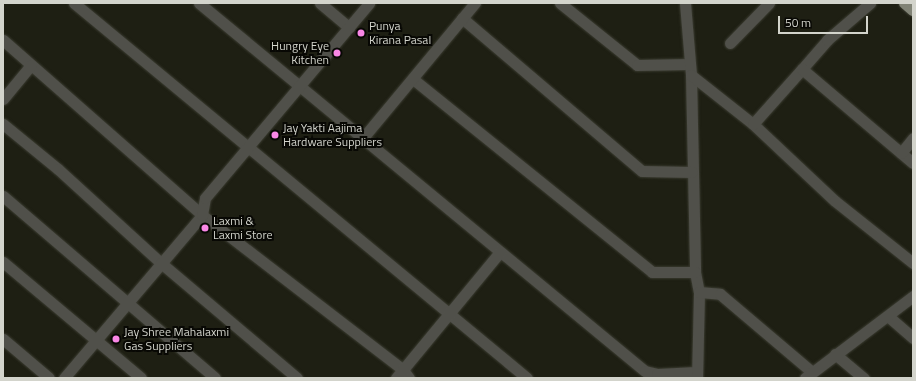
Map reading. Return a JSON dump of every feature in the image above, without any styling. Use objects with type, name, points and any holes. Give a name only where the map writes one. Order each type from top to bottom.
[{"type":"main road","points":[[906,3],[913,10]]},
{"type":"street","points":[[74,3],[527,378]]},
{"type":"street","points":[[199,3],[301,85],[362,139],[645,371],[657,374],[697,375],[699,292],[695,272],[690,69],[685,3]]},
{"type":"street","points":[[320,3],[349,27]]},
{"type":"street","points":[[64,378],[202,215],[205,198],[369,3]]},
{"type":"street","points":[[362,139],[475,3]]},
{"type":"street","points":[[560,3],[636,65],[690,69],[753,124],[835,201],[913,263]]},
{"type":"street","points":[[730,42],[769,3]]},
{"type":"street","points":[[753,124],[827,40],[870,3]]},
{"type":"street","points":[[462,18],[642,171],[692,172]]},
{"type":"street","points":[[3,40],[202,215],[403,375],[500,252]]},
{"type":"street","points":[[3,99],[31,65]]},
{"type":"street","points":[[802,69],[913,163]]},
{"type":"street","points":[[413,79],[652,272],[695,272]]},
{"type":"street","points":[[3,124],[58,169],[161,263],[297,378]]},
{"type":"street","points":[[900,153],[913,138]]},
{"type":"street","points":[[3,196],[215,378]]},
{"type":"street","points":[[3,262],[141,378]]},
{"type":"street","points":[[699,292],[720,294],[809,375],[835,354],[889,317],[913,296]]},
{"type":"street","points":[[889,317],[913,338]]},
{"type":"street","points":[[3,339],[49,378]]},
{"type":"street","points":[[835,354],[864,378]]},
{"type":"place","name":"Punya Kirana Pasal","points":[[361,33]]},
{"type":"place","name":"Hungry Eye Kitchen","points":[[337,53]]},
{"type":"place","name":"Jay Yakti Aajima Hardware Suppliers","points":[[275,135]]},
{"type":"place","name":"Laxmi & Laxmi Store","points":[[205,228]]},
{"type":"place","name":"Jay Shree Mahalaxmi Gas Suppliers","points":[[116,339]]}]
